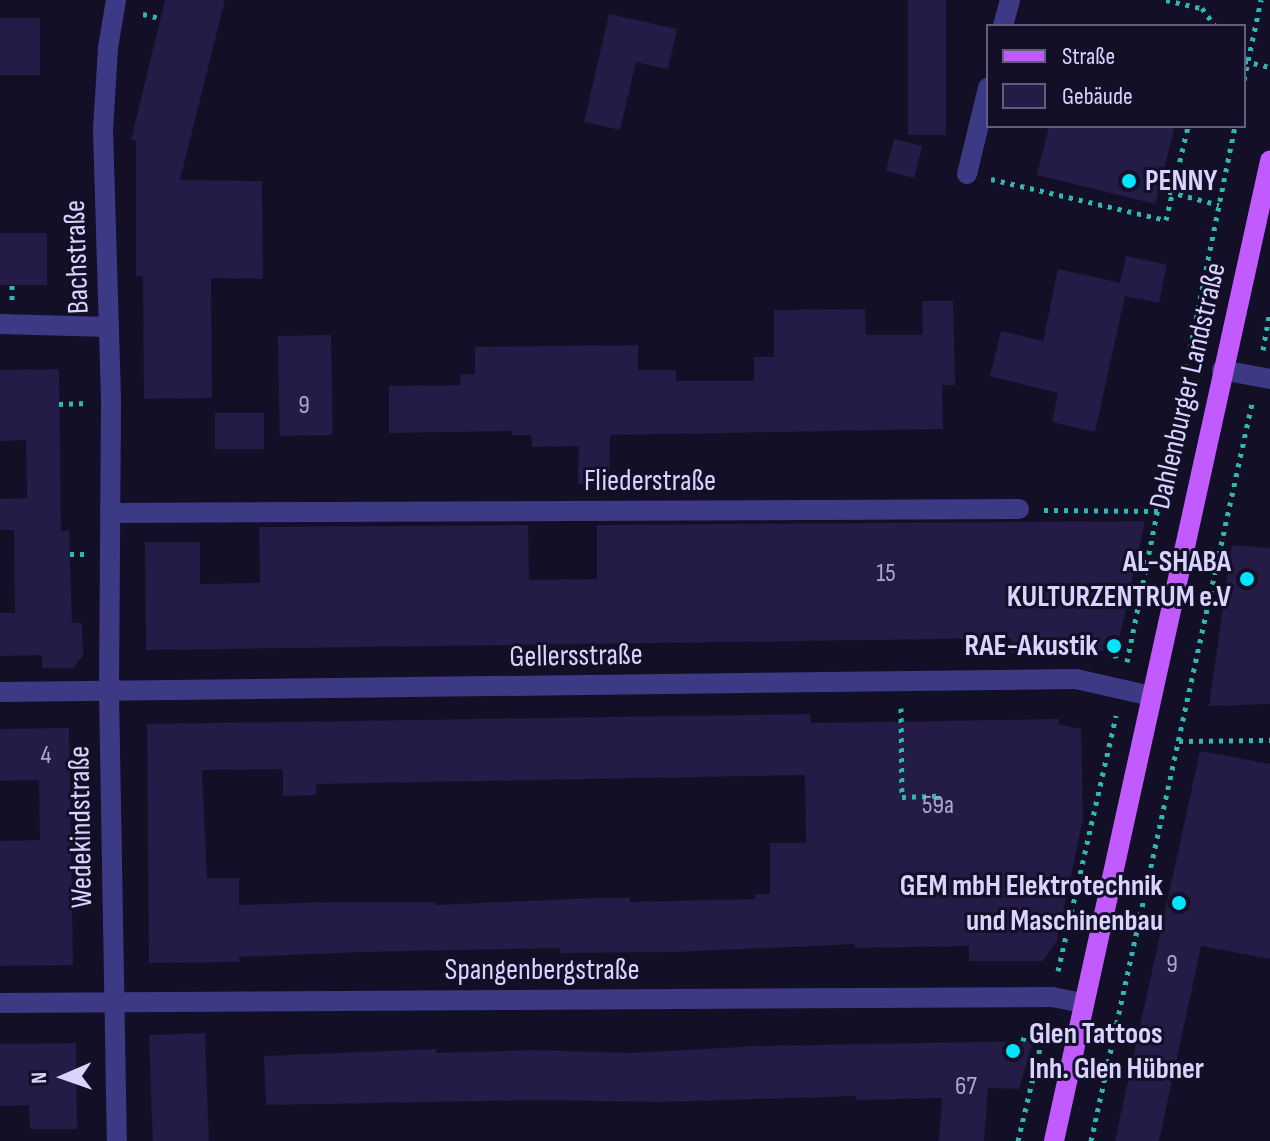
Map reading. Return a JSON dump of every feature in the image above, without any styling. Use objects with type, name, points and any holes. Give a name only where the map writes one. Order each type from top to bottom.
[{"type":"main road","name":"Dahlenburger Landstraße","points":[[1054,1141],[1270,161]]},
{"type":"street","name":"Bachstraße","points":[[110,513],[104,94],[116,0]]},
{"type":"street","points":[[1004,24],[1010,0]]},
{"type":"street","points":[[967,174],[986,96]]},
{"type":"street","points":[[0,324],[109,327]]},
{"type":"street","points":[[1222,370],[1264,378]]},
{"type":"street","name":"Fliederstraße","points":[[110,513],[1019,509]]},
{"type":"street","name":"Wedekindstraße","points":[[110,513],[112,1001],[117,1141]]},
{"type":"street","name":"Gellersstraße","points":[[0,692],[1076,679],[1151,696]]},
{"type":"street","name":"Spangenbergstraße","points":[[0,1003],[1052,997],[1084,1003]]},
{"type":"path","points":[[1166,0],[1202,8],[1214,24]]},
{"type":"path","points":[[1261,0],[1246,61],[1270,67]]},
{"type":"path","points":[[143,14],[160,18]]},
{"type":"path","points":[[967,174],[1166,220],[1188,128]]},
{"type":"path","points":[[1018,1141],[1122,689],[1235,128]]},
{"type":"path","points":[[1159,189],[1219,205]]},
{"type":"path","points":[[1091,1141],[1264,378],[1270,312]]},
{"type":"path","points":[[1019,509],[1190,513]]},
{"type":"path","points":[[1114,646],[1116,658]]},
{"type":"path","points":[[901,722],[902,797],[938,796],[938,806]]},
{"type":"path","points":[[1141,741],[1270,740]]},
{"type":"path","points":[[1023,1041],[1025,1033]]},
{"type":"building","points":[[165,0],[225,0],[180,180],[262,181],[263,279],[211,278],[212,398],[144,399],[143,276],[136,276],[136,141],[131,140]]},
{"type":"building","points":[[908,0],[946,0],[946,135],[908,135]]},
{"type":"building","points":[[609,14],[677,29],[668,69],[636,62],[620,130],[584,122]]},
{"type":"building","points":[[0,18],[40,18],[40,75],[0,75]]},
{"type":"building","points":[[1049,128],[1174,128],[1155,204],[1037,175]]},
{"type":"building","points":[[894,139],[922,146],[914,178],[886,171]]},
{"type":"building","points":[[0,233],[47,233],[47,285],[0,285]]},
{"type":"building","points":[[1126,256],[1167,265],[1159,303],[1125,296],[1095,432],[1052,422],[1058,393],[990,376],[1001,331],[1043,341],[1058,269],[1120,283]]},
{"type":"building","points":[[922,301],[953,301],[955,385],[942,385],[943,429],[610,435],[609,484],[578,484],[579,446],[532,447],[531,435],[512,435],[512,431],[389,433],[389,386],[460,385],[461,374],[475,374],[475,347],[638,345],[638,370],[676,370],[676,381],[754,381],[754,357],[774,357],[774,310],[865,309],[866,335],[923,335]]},
{"type":"building","points":[[331,335],[333,435],[280,436],[278,336]]},
{"type":"building","points":[[59,369],[61,531],[69,530],[72,623],[82,623],[83,656],[73,668],[42,668],[42,655],[0,656],[0,613],[15,613],[14,530],[0,530],[0,499],[27,498],[26,440],[0,441],[0,370]]},
{"type":"building","points":[[215,413],[264,413],[264,449],[215,449]]},
{"type":"building","points":[[1145,521],[1119,640],[1108,651],[1011,653],[1011,638],[146,650],[145,542],[200,542],[200,584],[260,583],[259,527],[528,525],[529,580],[597,579],[597,525]]},
{"type":"building","points":[[1232,545],[1270,548],[1270,704],[1209,706]]},
{"type":"building","points":[[810,714],[811,723],[1059,719],[1058,724],[1081,729],[1083,819],[1057,940],[1043,961],[969,961],[969,946],[855,948],[855,944],[676,952],[560,953],[560,948],[361,952],[239,957],[239,962],[149,963],[147,724]],"holes":[[[283,769],[283,796],[316,795],[316,784],[805,775],[806,843],[770,843],[770,894],[755,894],[755,899],[630,902],[630,898],[596,898],[435,905],[435,902],[239,905],[239,878],[207,878],[202,770]]]},
{"type":"building","points":[[69,728],[73,965],[0,966],[0,841],[40,840],[39,780],[0,781],[0,729]]},
{"type":"building","points":[[1200,751],[1270,764],[1270,959],[1201,946],[1159,1141],[1115,1141]]},
{"type":"building","points":[[205,1033],[209,1141],[153,1141],[149,1035]]},
{"type":"building","points":[[1033,1041],[1019,1089],[988,1088],[984,1141],[939,1141],[942,1098],[856,1100],[856,1096],[661,1102],[536,1100],[266,1105],[264,1056],[436,1049],[436,1053],[534,1050],[631,1053],[759,1046]]},
{"type":"building","points":[[76,1043],[77,1129],[30,1129],[29,1105],[0,1106],[0,1044]]},
{"type":"place","name":"PENNY","points":[[1129,181]]},
{"type":"place","name":"AL-SHABA KULTURZENTRUM e.V","points":[[1247,579]]},
{"type":"place","name":"RAE-Akustik","points":[[1114,646]]},
{"type":"place","name":"GEM mbH Elektrotechnik und Maschinenbau","points":[[1179,903]]},
{"type":"place","name":"Glen Tattoos Inh. Glen Hübner","points":[[1013,1051]]}]
